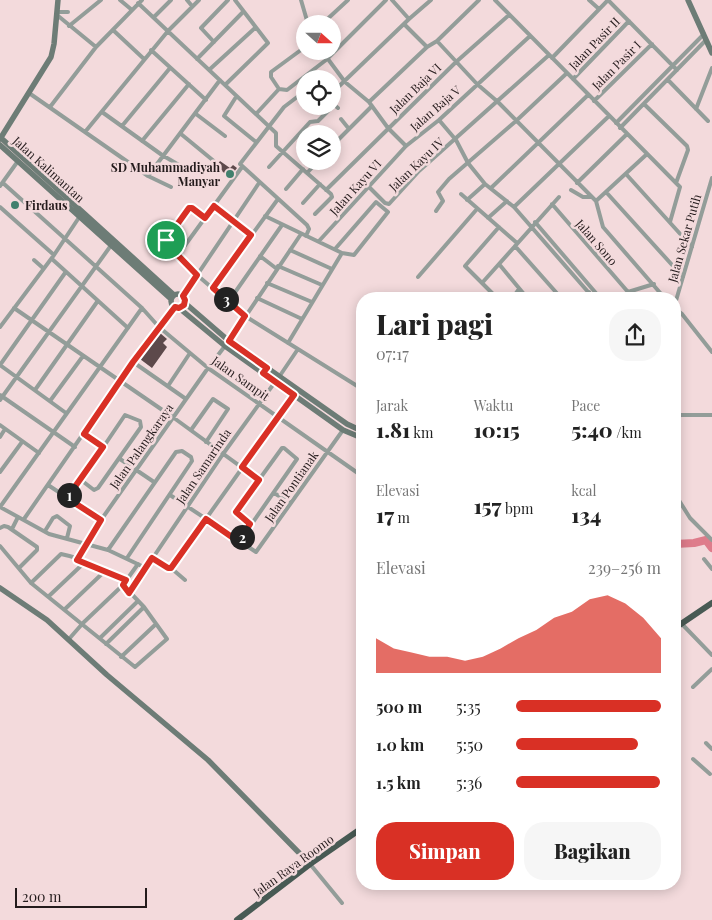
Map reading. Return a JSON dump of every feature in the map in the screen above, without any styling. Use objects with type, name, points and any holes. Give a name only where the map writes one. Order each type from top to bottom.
[{"type":"highway","points":[[681,620],[712,603]]},
{"type":"highway","name":"Jalan Raya Roomo","points":[[237,920],[310,864],[356,832]]},
{"type":"main road","points":[[0,138],[51,57],[58,0]]},
{"type":"main road","points":[[688,0],[712,53]]},
{"type":"main road","name":"Jalan Kalimantan","points":[[0,138],[172,297]]},
{"type":"main road","name":"Jalan Kalimantan","points":[[0,145],[57,192],[80,216],[113,243]]},
{"type":"main road","points":[[227,344],[185,303],[183,296],[178,294],[172,297],[171,303],[177,308],[227,344],[323,412],[343,430],[356,435]]},
{"type":"main road","points":[[177,308],[185,303]]},
{"type":"main road","points":[[277,379],[294,395],[356,428]]},
{"type":"main road","points":[[0,588],[71,637],[107,675],[208,760],[310,864]]},
{"type":"street","points":[[69,26],[101,0]]},
{"type":"street","points":[[120,0],[132,10]]},
{"type":"street","points":[[154,17],[171,0]]},
{"type":"street","points":[[187,0],[192,6]]},
{"type":"street","points":[[85,132],[151,50],[199,0]]},
{"type":"street","points":[[214,42],[201,28],[228,0]]},
{"type":"street","points":[[225,85],[267,46],[267,41],[235,0]]},
{"type":"street","points":[[302,0],[306,15]]},
{"type":"street","points":[[332,15],[348,0]]},
{"type":"street","points":[[341,45],[386,0]]},
{"type":"street","points":[[392,0],[409,19]]},
{"type":"street","points":[[341,86],[431,0]]},
{"type":"street","points":[[341,138],[370,104],[427,47],[437,41],[479,0]]},
{"type":"street","points":[[495,0],[676,183],[680,189],[670,222]]},
{"type":"street","points":[[589,0],[599,10]]},
{"type":"street","points":[[456,140],[550,57],[608,0],[677,70]]},
{"type":"street","points":[[50,107],[96,47],[140,2],[276,134],[275,144],[332,196],[315,214]]},
{"type":"street","points":[[57,14],[68,12]]},
{"type":"street","points":[[197,59],[243,12]]},
{"type":"street","points":[[57,14],[96,47]]},
{"type":"street","name":"Jalan Baja VI","points":[[326,190],[456,62],[509,15]]},
{"type":"street","name":"Jalan Pasir II","points":[[573,79],[629,22]]},
{"type":"street","points":[[404,24],[427,47]]},
{"type":"street","points":[[209,70],[255,28]]},
{"type":"street","points":[[112,30],[144,59]]},
{"type":"street","name":"Jalan Baja V","points":[[406,146],[439,120],[530,36]]},
{"type":"street","points":[[616,123],[673,65],[705,37]]},
{"type":"street","points":[[620,128],[668,80],[705,37]]},
{"type":"street","points":[[437,41],[477,84],[498,102],[596,201],[603,227],[659,292]]},
{"type":"street","name":"Jalan Pasir I","points":[[594,101],[652,44]]},
{"type":"street","points":[[151,50],[206,100]]},
{"type":"street","points":[[296,55],[272,72],[271,77],[279,89],[287,90],[326,60],[345,82],[370,104],[388,128],[406,146]]},
{"type":"street","points":[[122,126],[170,68]]},
{"type":"street","points":[[696,109],[712,68]]},
{"type":"street","points":[[436,211],[443,201],[438,192],[449,179],[516,121],[567,73]]},
{"type":"street","points":[[148,176],[220,80]]},
{"type":"street","points":[[668,80],[708,121]]},
{"type":"street","points":[[142,141],[189,84]]},
{"type":"street","points":[[256,114],[279,89]]},
{"type":"street","points":[[29,93],[148,176],[171,187]]},
{"type":"street","points":[[491,188],[588,95]]},
{"type":"street","points":[[236,97],[224,116],[256,142]]},
{"type":"street","points":[[178,255],[242,167],[241,162],[268,126],[284,107],[296,98]]},
{"type":"street","points":[[639,99],[687,146],[688,150],[676,183]]},
{"type":"street","points":[[102,112],[162,155],[184,168]]},
{"type":"street","points":[[196,114],[225,136]]},
{"type":"street","points":[[269,167],[311,121],[318,121],[324,115]]},
{"type":"street","points":[[514,207],[609,116]]},
{"type":"street","points":[[341,119],[350,129]]},
{"type":"street","points":[[439,120],[456,140],[468,163],[485,184],[533,224],[591,291]]},
{"type":"street","points":[[181,134],[215,162]]},
{"type":"street","points":[[577,183],[627,134]]},
{"type":"street","name":"Jalan Kayu IV","points":[[369,187],[389,204],[419,171],[456,140]]},
{"type":"street","name":"Jalan Kayu VI","points":[[319,241],[406,146]]},
{"type":"street","points":[[596,201],[647,154]]},
{"type":"street","points":[[1,185],[18,161]]},
{"type":"street","points":[[242,167],[309,227],[306,236]]},
{"type":"street","points":[[286,189],[305,171]]},
{"type":"street","points":[[626,174],[692,247]]},
{"type":"street","name":"Jalan Sekar Putih","points":[[678,292],[712,178]]},
{"type":"street","points":[[183,296],[259,183]]},
{"type":"street","points":[[303,203],[320,184]]},
{"type":"street","points":[[467,200],[485,184]]},
{"type":"street","name":"Jalan Sampit","points":[[1,185],[97,266],[142,308],[159,327],[208,368],[356,472]]},
{"type":"street","points":[[571,190],[584,197],[591,197]]},
{"type":"street","points":[[606,192],[683,277]]},
{"type":"street","points":[[461,194],[516,244],[556,292]]},
{"type":"street","points":[[482,283],[559,197]]},
{"type":"street","points":[[213,288],[278,199]]},
{"type":"street","points":[[488,218],[507,201]]},
{"type":"street","points":[[265,216],[342,253],[355,255],[388,211],[376,202],[335,249]]},
{"type":"street","name":"Jalan Sono","points":[[552,204],[628,292]]},
{"type":"street","points":[[214,206],[251,235]]},
{"type":"street","points":[[0,208],[53,257],[65,272],[128,328]]},
{"type":"street","points":[[205,218],[192,208],[189,208],[166,242],[197,275],[245,316],[356,385]]},
{"type":"street","points":[[418,277],[477,209]]},
{"type":"street","points":[[0,327],[53,257],[80,216]]},
{"type":"street","points":[[229,301],[282,225]]},
{"type":"street","points":[[491,292],[465,266],[499,227]]},
{"type":"street","name":"Jalan Palangkaraya","points":[[77,560],[101,520],[227,344],[277,267],[302,234]]},
{"type":"street","points":[[75,446],[1,398],[113,243]]},
{"type":"street","points":[[290,250],[332,268]]},
{"type":"street","points":[[288,343],[342,253]]},
{"type":"street","points":[[260,256],[277,267],[322,285]]},
{"type":"street","points":[[34,260],[43,268]]},
{"type":"street","points":[[499,264],[522,292]]},
{"type":"street","points":[[65,272],[0,365],[66,413]]},
{"type":"street","points":[[267,283],[312,302]]},
{"type":"street","points":[[628,292],[654,285]]},
{"type":"street","points":[[257,298],[302,319]]},
{"type":"street","points":[[35,390],[97,302]]},
{"type":"street","points":[[14,308],[174,418],[259,480]]},
{"type":"street","points":[[142,308],[0,507],[57,537],[67,538],[85,545],[108,550],[146,568]]},
{"type":"street","points":[[24,519],[133,362],[159,327],[177,308]]},
{"type":"street","points":[[681,313],[712,352]]},
{"type":"street","name":"Jalan Samarinda","points":[[129,593],[223,454],[298,349]]},
{"type":"street","points":[[168,386],[190,353]]},
{"type":"street","points":[[50,401],[83,356]]},
{"type":"street","points":[[133,362],[186,399]]},
{"type":"street","points":[[171,568],[277,416],[294,395]]},
{"type":"street","points":[[191,430],[213,399],[228,409],[206,442]]},
{"type":"street","points":[[681,414],[712,414]]},
{"type":"street","points":[[67,498],[125,416],[140,421],[141,427],[96,490],[87,486],[81,480]]},
{"type":"street","points":[[0,425],[39,453]]},
{"type":"street","points":[[0,437],[5,429]]},
{"type":"street","name":"Jalan Pontianak","points":[[170,495],[252,551],[258,551],[343,430]]},
{"type":"street","points":[[84,434],[103,447]]},
{"type":"street","points":[[0,472],[22,442]]},
{"type":"street","points":[[239,542],[297,459],[296,456],[282,448],[236,512],[250,524]]},
{"type":"street","points":[[108,550],[176,452],[182,451],[191,457],[192,461],[127,558]]},
{"type":"street","points":[[120,458],[154,482]]},
{"type":"street","points":[[48,485],[101,520]]},
{"type":"street","points":[[274,493],[291,503]]},
{"type":"street","points":[[681,504],[690,518],[712,540]]},
{"type":"street","points":[[45,531],[53,518],[57,516],[70,526],[67,538]]},
{"type":"street","points":[[12,529],[18,517]]},
{"type":"street","points":[[0,528],[4,526],[12,529],[37,548],[19,568]]},
{"type":"street","points":[[0,546],[31,583],[83,623],[133,667],[137,667],[166,641],[167,637],[123,585]]},
{"type":"street","points":[[31,583],[61,554],[106,570],[126,580],[133,586]]},
{"type":"street","points":[[704,558],[712,568]]},
{"type":"street","points":[[150,560],[171,568],[184,580]]},
{"type":"street","points":[[49,596],[85,562]]},
{"type":"street","points":[[71,637],[123,585],[138,564]]},
{"type":"street","points":[[65,609],[106,570]]},
{"type":"street","points":[[100,638],[138,601]]},
{"type":"street","points":[[106,644],[144,608]]},
{"type":"street","points":[[681,622],[712,655]]},
{"type":"street","points":[[121,657],[156,624]]},
{"type":"street","points":[[693,687],[712,669]]},
{"type":"street","points":[[706,743],[712,748]]},
{"type":"street","points":[[693,758],[711,774]]},
{"type":"street","points":[[310,864],[342,903]]},
{"type":"building","name":"SD Muhammadiyah Manyar","points":[[220,161],[230,168],[233,165],[237,168],[230,177],[216,167]]},
{"type":"building","points":[[160,333],[167,339],[163,343],[167,347],[152,368],[140,359]]},
{"type":"waterway","points":[[681,544],[706,540],[712,548]]},
{"type":"place","name":"SD Muhammadiyah Manyar","points":[[230,174]]},
{"type":"place","name":"Firdaus","points":[[15,205]]},
{"type":"route","points":[[214,206],[251,235],[213,288],[245,316],[229,341],[267,368],[263,373],[294,395],[242,467],[259,480],[236,512],[236,514],[250,524],[239,542],[206,519],[171,568],[152,558],[129,593],[123,585],[126,580],[106,570],[77,560],[101,520],[67,498],[103,447],[84,434],[159,327],[175,307],[179,308],[184,305],[185,300],[183,296],[197,275],[167,244],[166,240],[189,208],[192,208],[205,218],[214,206]]}]
